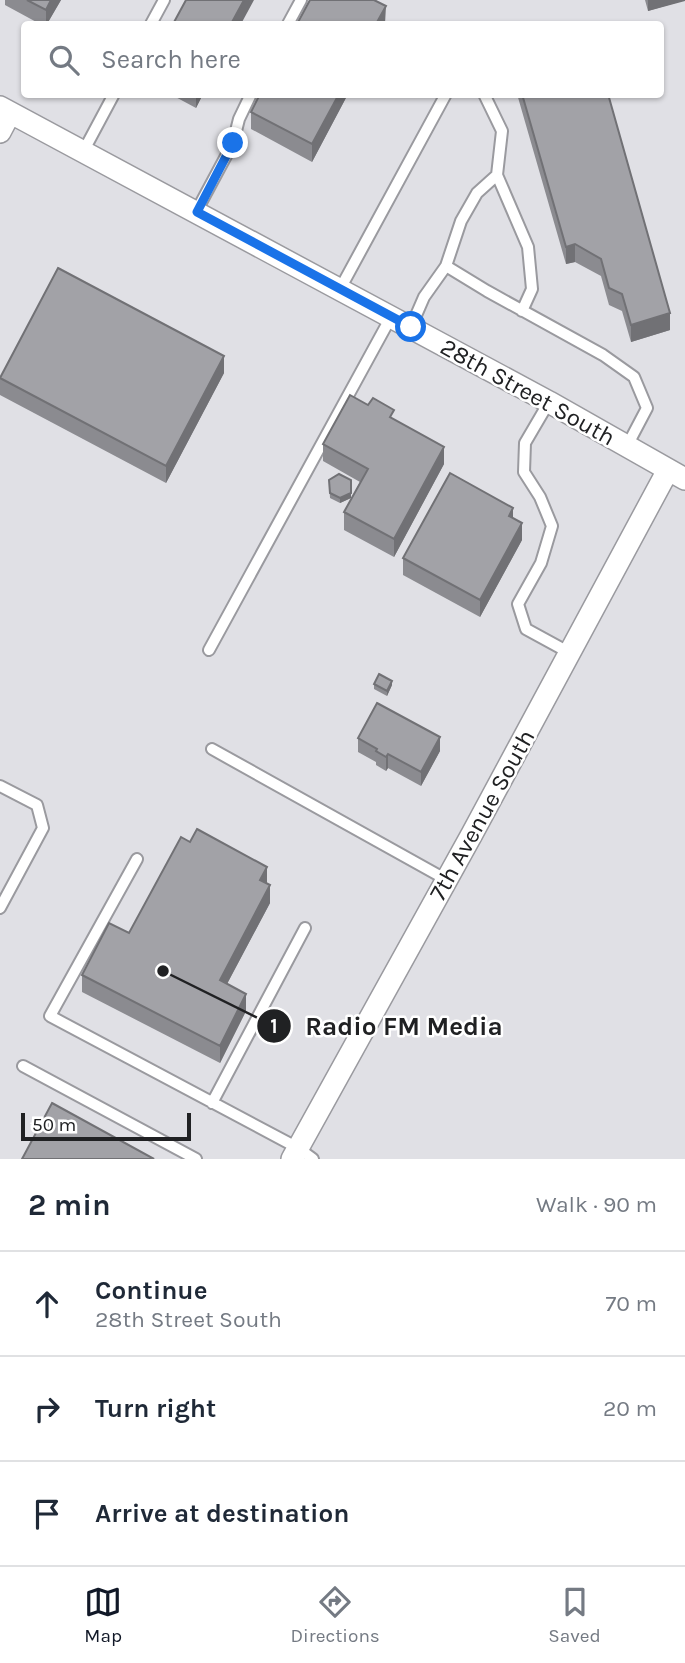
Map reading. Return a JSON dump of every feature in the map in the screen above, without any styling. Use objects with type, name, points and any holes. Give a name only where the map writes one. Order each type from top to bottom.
[{"type":"street","name":"28th Street South","points":[[5,110],[411,327],[677,474]]},
{"type":"street","points":[[0,132],[5,110]]},
{"type":"street","name":"7th Avenue South","points":[[301,1155],[569,653],[677,474]]},
{"type":"lane","points":[[153,21],[164,0]]},
{"type":"lane","points":[[290,21],[301,0]]},
{"type":"lane","points":[[83,152],[112,98]]},
{"type":"lane","points":[[197,212],[233,143],[239,119],[249,98]]},
{"type":"lane","points":[[340,289],[444,98]]},
{"type":"lane","points":[[486,98],[502,131],[498,175],[528,247],[532,289],[522,311]]},
{"type":"lane","points":[[411,327],[424,297],[446,266],[461,221],[477,193],[498,175]]},
{"type":"lane","points":[[446,266],[603,355],[634,377],[647,408],[627,446]]},
{"type":"lane","points":[[209,650],[391,317]]},
{"type":"lane","points":[[549,402],[525,443],[524,472],[540,497],[552,526],[541,563],[518,604],[527,629],[569,653]]},
{"type":"lane","points":[[212,749],[447,880]]},
{"type":"lane","points":[[0,786],[37,805],[43,828],[0,908]]},
{"type":"lane","points":[[137,859],[50,1016],[212,1103],[301,1155]]},
{"type":"lane","points":[[212,1103],[305,929]]},
{"type":"lane","points":[[23,1066],[196,1159]]},
{"type":"building","points":[[27,0],[51,0],[46,10]]},
{"type":"building","points":[[186,0],[244,0],[233,21],[175,21]]},
{"type":"building","points":[[310,0],[374,0],[386,6],[378,21],[299,21]]},
{"type":"building","points":[[258,98],[337,98],[312,144],[251,112]]},
{"type":"building","points":[[523,98],[609,98],[670,313],[631,325],[622,294],[609,288],[601,259],[575,244],[566,247]]},
{"type":"building","points":[[58,268],[224,356],[166,466],[0,378]]},
{"type":"building","points":[[350,395],[368,405],[373,398],[394,410],[390,417],[444,447],[394,539],[344,512],[368,469],[323,444]]},
{"type":"building","points":[[450,473],[513,508],[509,516],[522,523],[480,600],[403,558]]},
{"type":"building","points":[[339,474],[351,480],[351,493],[340,498],[330,493],[329,480]]},
{"type":"building","points":[[379,674],[392,681],[387,691],[374,684]]},
{"type":"building","points":[[377,703],[440,737],[421,772],[388,754],[386,757],[358,738]]},
{"type":"building","points":[[197,829],[267,867],[260,880],[270,885],[220,980],[246,994],[220,1046],[82,975],[109,923],[129,933],[181,837],[190,842]]},
{"type":"building","points":[[52,1103],[154,1159],[22,1159]]},
{"type":"place","name":"Radio FM Media","points":[[163,971]]},
{"type":"route","points":[[233,143],[197,212],[411,327]]}]
